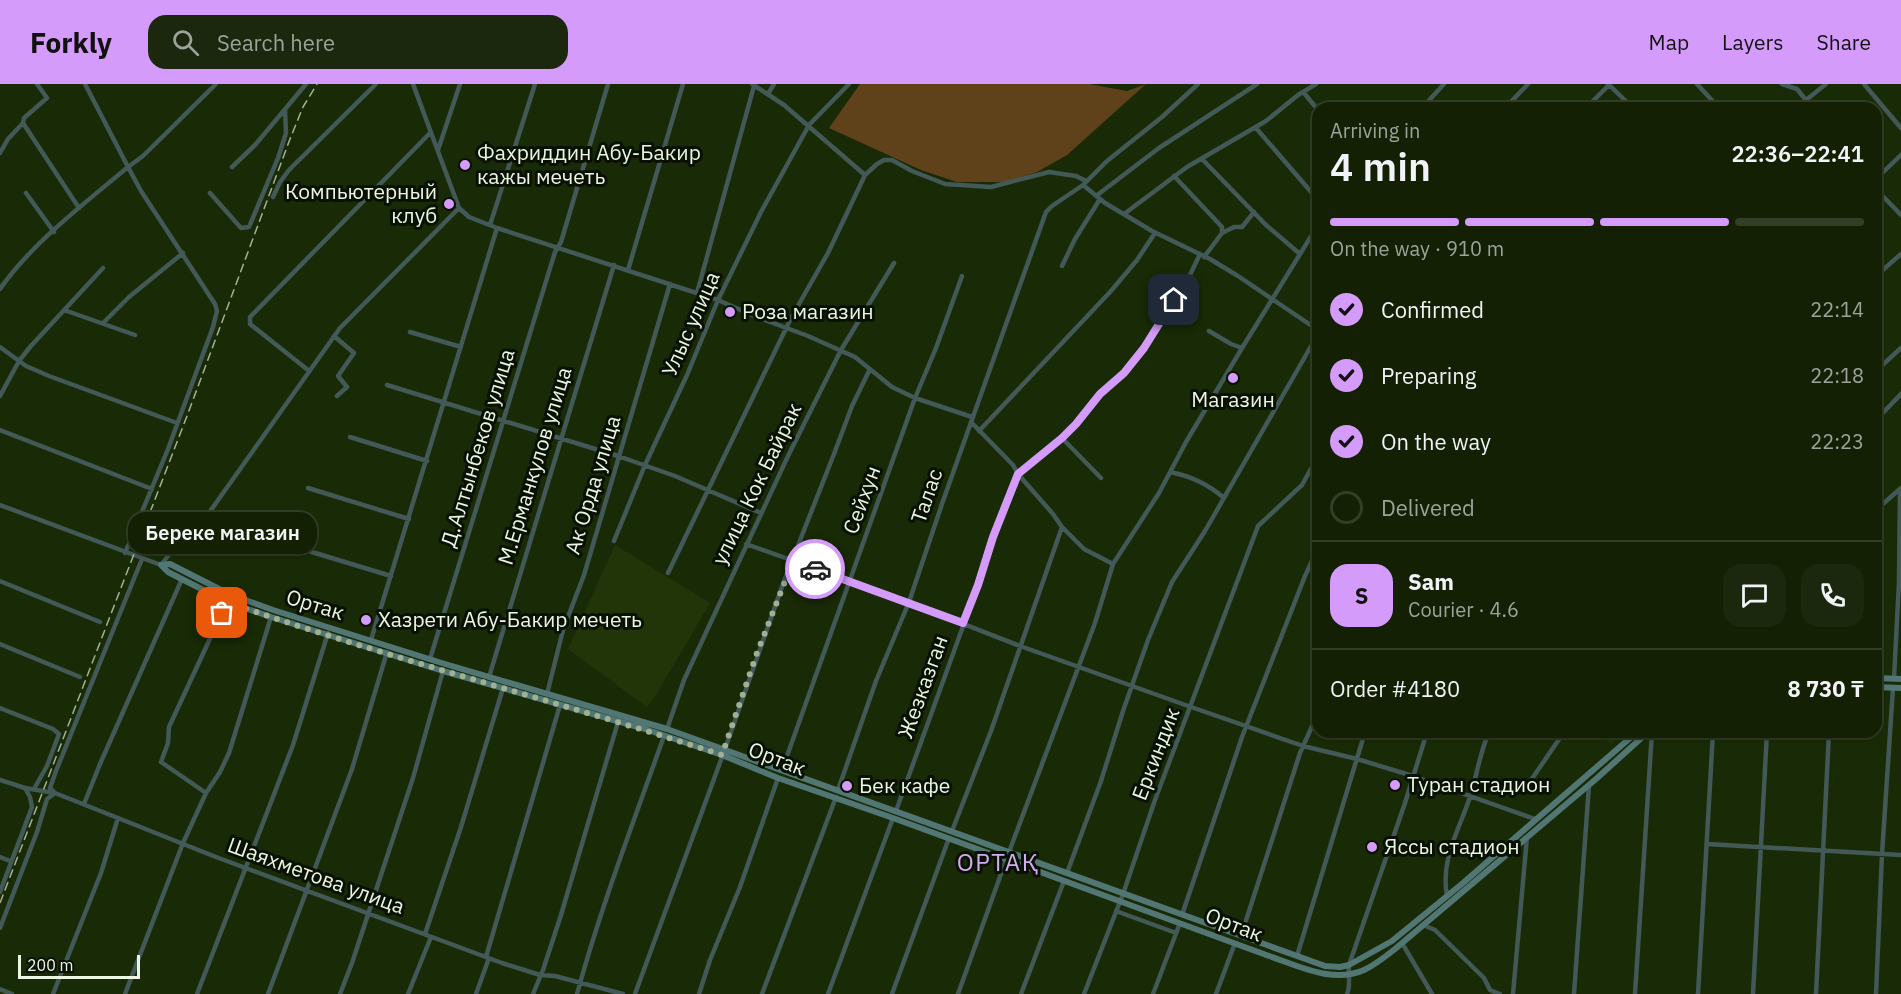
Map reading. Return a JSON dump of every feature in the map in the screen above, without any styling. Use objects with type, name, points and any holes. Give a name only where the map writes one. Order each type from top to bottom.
[{"type":"street","points":[[0,153],[24,118],[47,98],[37,84]]},
{"type":"street","points":[[85,84],[141,191],[183,253],[215,304],[217,311],[152,489],[125,553]]},
{"type":"street","points":[[0,289],[11,274],[79,207],[143,156],[216,84]]},
{"type":"street","points":[[232,167],[255,145],[306,84]]},
{"type":"street","points":[[273,197],[289,170],[376,84]]},
{"type":"street","points":[[414,84],[459,208],[469,217],[718,300],[786,327],[855,357],[892,387],[915,399],[971,419],[979,431],[1013,465],[1062,527],[1084,549],[1113,564]]},
{"type":"street","points":[[438,150],[460,84]]},
{"type":"street","points":[[490,225],[535,84]]},
{"type":"street","name":"Д.Алтынбеков улица","points":[[430,659],[557,247],[561,242],[608,84]]},
{"type":"street","points":[[628,270],[683,84]]},
{"type":"street","points":[[768,94],[774,84]]},
{"type":"street","name":"Улыс улица","points":[[614,541],[718,300],[761,212],[809,125],[849,84]]},
{"type":"street","points":[[1084,183],[1198,84]]},
{"type":"street","points":[[1062,266],[1098,197],[1159,148],[1257,84]]},
{"type":"street","points":[[1124,214],[1174,176],[1256,128],[1316,84]]},
{"type":"street","points":[[1428,102],[1444,84]]},
{"type":"street","points":[[1511,102],[1528,84]]},
{"type":"street","points":[[1592,102],[1609,84],[1627,102]]},
{"type":"street","points":[[1696,84],[1713,102]]},
{"type":"street","points":[[1782,84],[1797,89],[1804,101],[1826,84]]},
{"type":"street","points":[[1864,84],[1879,102]]},
{"type":"street","points":[[697,293],[753,85],[809,125],[865,175]]},
{"type":"street","points":[[1304,93],[1312,103]]},
{"type":"street","points":[[1882,105],[1901,128]]},
{"type":"street","points":[[210,193],[241,228],[249,227],[278,159],[286,133],[285,110]]},
{"type":"street","points":[[22,123],[79,207]]},
{"type":"street","points":[[1256,128],[1312,193]]},
{"type":"street","points":[[308,370],[250,324],[248,321],[250,317],[431,132]]},
{"type":"street","points":[[1882,173],[1901,155]]},
{"type":"street","points":[[1202,159],[1266,225],[1300,254]]},
{"type":"street","points":[[668,573],[786,327],[828,253],[865,175],[884,160],[892,160],[945,184],[991,187],[1049,172],[1076,176],[1098,197],[1124,214],[1238,276],[1312,328]]},
{"type":"street","points":[[1174,176],[1218,221],[1222,226],[1222,233],[1234,227],[1242,227],[1254,212]]},
{"type":"street","name":"Талас","points":[[762,994],[837,794],[876,681],[909,602],[971,419],[1046,212],[1084,183]]},
{"type":"street","points":[[26,193],[54,232]]},
{"type":"street","points":[[1882,195],[1901,216]]},
{"type":"street","points":[[161,565],[171,552],[194,534],[334,336],[359,307],[459,208]]},
{"type":"street","points":[[372,640],[497,228]]},
{"type":"street","points":[[979,431],[1111,291],[1137,260],[1155,232]]},
{"type":"street","name":"Жезказган","points":[[828,994],[978,585],[993,537],[1018,474],[1062,438],[1100,394],[1124,373],[1144,348],[1202,255],[1222,233]]},
{"type":"street","points":[[1009,852],[1095,623],[1113,564],[1159,493],[1242,348],[1312,235]]},
{"type":"street","points":[[103,323],[129,297],[183,253]]},
{"type":"street","points":[[1882,271],[1901,254]]},
{"type":"street","name":"улица Кок Байрак","points":[[577,994],[590,946],[628,833],[684,680],[746,544],[841,350],[894,262]]},
{"type":"street","name":"М.Ерманкулов улица","points":[[489,677],[614,265]]},
{"type":"street","points":[[0,396],[19,361],[41,333],[103,268]]},
{"type":"street","name":"Сейхун","points":[[782,770],[915,399],[962,276]]},
{"type":"street","name":"Ак Орда улица","points":[[547,694],[563,630],[584,575],[670,284]]},
{"type":"street","points":[[64,310],[135,335]]},
{"type":"street","points":[[1209,331],[1242,348]]},
{"type":"street","points":[[410,332],[461,347]]},
{"type":"street","points":[[334,336],[354,353],[338,376],[347,387],[337,396]]},
{"type":"street","points":[[1067,873],[1101,781],[1132,686],[1172,582],[1205,531],[1312,343]]},
{"type":"street","points":[[0,347],[19,361],[49,376],[177,423]]},
{"type":"street","points":[[1882,365],[1901,348]]},
{"type":"street","points":[[635,994],[757,653],[852,406],[870,369]]},
{"type":"street","points":[[387,385],[645,465],[761,513]]},
{"type":"street","points":[[1882,414],[1901,394]]},
{"type":"street","points":[[0,430],[152,489]]},
{"type":"street","points":[[350,437],[427,461]]},
{"type":"street","points":[[1062,438],[1101,478]]},
{"type":"street","name":"Еркиндик","points":[[1084,994],[1122,897],[1155,800],[1258,526],[1302,485],[1312,467]]},
{"type":"street","points":[[1170,472],[1186,475],[1199,481],[1224,498]]},
{"type":"street","points":[[308,488],[409,519]]},
{"type":"street","points":[[1882,505],[1900,489]]},
{"type":"street","points":[[1882,678],[1897,679],[1900,489]]},
{"type":"street","name":"Ортак","points":[[0,505],[142,560],[161,565],[170,564],[229,594],[782,770],[837,794]]},
{"type":"street","points":[[892,994],[991,731],[1062,527]]},
{"type":"street","points":[[269,539],[391,576]]},
{"type":"street","points":[[746,544],[1246,727],[1303,746],[1413,776],[1535,819]]},
{"type":"street","points":[[0,928],[37,832],[47,799],[55,793],[50,788],[56,771],[142,560]]},
{"type":"street","points":[[1182,915],[1246,727],[1312,561]]},
{"type":"street","name":"Ортак","points":[[161,565],[168,572],[227,602],[271,617],[618,722],[665,732]]},
{"type":"street","points":[[84,804],[182,579]]},
{"type":"street","points":[[0,581],[100,622]]},
{"type":"street","points":[[206,793],[161,762],[168,743],[169,727],[227,602]]},
{"type":"street","points":[[125,994],[183,843],[206,793],[229,753],[271,617]]},
{"type":"street","points":[[197,994],[293,745],[330,627]]},
{"type":"street","points":[[0,644],[80,677]]},
{"type":"street","points":[[268,994],[355,758],[387,652]]},
{"type":"street","points":[[340,994],[416,768],[444,671]]},
{"type":"street","points":[[1882,687],[1901,688]]},
{"type":"street","points":[[425,934],[503,688]]},
{"type":"street","points":[[1876,994],[1893,688]]},
{"type":"street","points":[[476,994],[560,705]]},
{"type":"street","points":[[0,708],[53,729],[59,734],[47,766],[34,789]]},
{"type":"street","points":[[533,994],[561,915],[618,722]]},
{"type":"street","points":[[1241,936],[1303,746],[1312,726]]},
{"type":"street","points":[[1297,956],[1363,738]]},
{"type":"street","points":[[1348,993],[1349,966],[1425,738]]},
{"type":"street","points":[[1447,896],[1445,870],[1448,856],[1470,796],[1487,738]]},
{"type":"street","points":[[1527,786],[1560,738]]},
{"type":"street","points":[[1348,975],[1374,965],[1402,943],[1496,858],[1535,819],[1630,738]]},
{"type":"street","points":[[1349,966],[1392,941],[1496,858],[1527,837],[1643,738]]},
{"type":"street","points":[[1635,994],[1650,738]]},
{"type":"street","points":[[1698,994],[1713,738]]},
{"type":"street","points":[[1753,994],[1767,738]]},
{"type":"street","points":[[1816,994],[1829,738]]},
{"type":"street","name":"Ортак","points":[[723,752],[778,778],[837,794],[895,814],[1006,860],[1064,881],[1182,915],[1324,966],[1349,966]]},
{"type":"street","points":[[699,994],[778,778]]},
{"type":"street","name":"Шаяхметова улица","points":[[0,780],[24,788],[55,793],[368,914],[487,957],[540,975],[555,976],[623,994]]},
{"type":"street","points":[[1574,994],[1589,785]]},
{"type":"street","points":[[0,892],[32,807],[30,797],[24,788]]},
{"type":"street","points":[[53,994],[101,873],[118,818]]},
{"type":"street","name":"Ортак","points":[[950,835],[1009,852],[1067,873],[1180,923],[1269,956],[1323,974],[1348,975]]},
{"type":"street","points":[[1514,994],[1527,837]]},
{"type":"street","points":[[1707,844],[1901,855]]},
{"type":"street","points":[[0,857],[10,861]]},
{"type":"street","points":[[958,994],[1006,860]]},
{"type":"street","points":[[1021,994],[1064,881]]},
{"type":"street","points":[[1116,911],[1176,933]]},
{"type":"street","points":[[1153,994],[1180,923]]},
{"type":"street","points":[[1423,925],[1435,930],[1484,978],[1490,990],[1500,994]]},
{"type":"street","points":[[408,994],[431,937]]},
{"type":"street","points":[[1216,994],[1234,943]]},
{"type":"street","points":[[1402,943],[1432,994]]},
{"type":"street","points":[[0,989],[12,994]]},
{"type":"shaded area","points":[[860,84],[1089,84],[1127,91],[1146,84],[1067,155],[1037,172],[1007,182],[957,182],[921,170],[829,128]]},
{"type":"shaded area","points":[[615,545],[710,603],[647,707],[568,649]]},
{"type":"shaded area","points":[[1603,738],[1618,738],[1611,744]]},
{"type":"railway","points":[[0,903],[187,416],[290,139],[303,107],[317,84]]},
{"type":"way so far","points":[[222,613],[227,602],[444,671],[645,729],[722,755],[757,653],[793,561],[815,569]]},
{"type":"place","name":"Фахриддин Абу-Бакир кажы мечеть","points":[[465,165]]},
{"type":"place","name":"Компьютерный клуб","points":[[449,204]]},
{"type":"place","name":"Роза магазин","points":[[730,312]]},
{"type":"place","name":"Магазин","points":[[1233,378]]},
{"type":"place","name":"Береке магазин","points":[[222,613]]},
{"type":"place","name":"Хазрети Абу-Бакир мечеть","points":[[366,620]]},
{"type":"place","name":"Туран стадион","points":[[1395,785]]},
{"type":"place","name":"Бек кафе","points":[[847,786]]},
{"type":"place","name":"Яссы стадион","points":[[1372,847]]},
{"type":"district","name":"ОРТАҚ","points":[[998,863]]},
{"type":"route","points":[[815,569],[963,623],[1018,474],[1062,438],[1100,394],[1124,373],[1144,348],[1174,300]]}]
